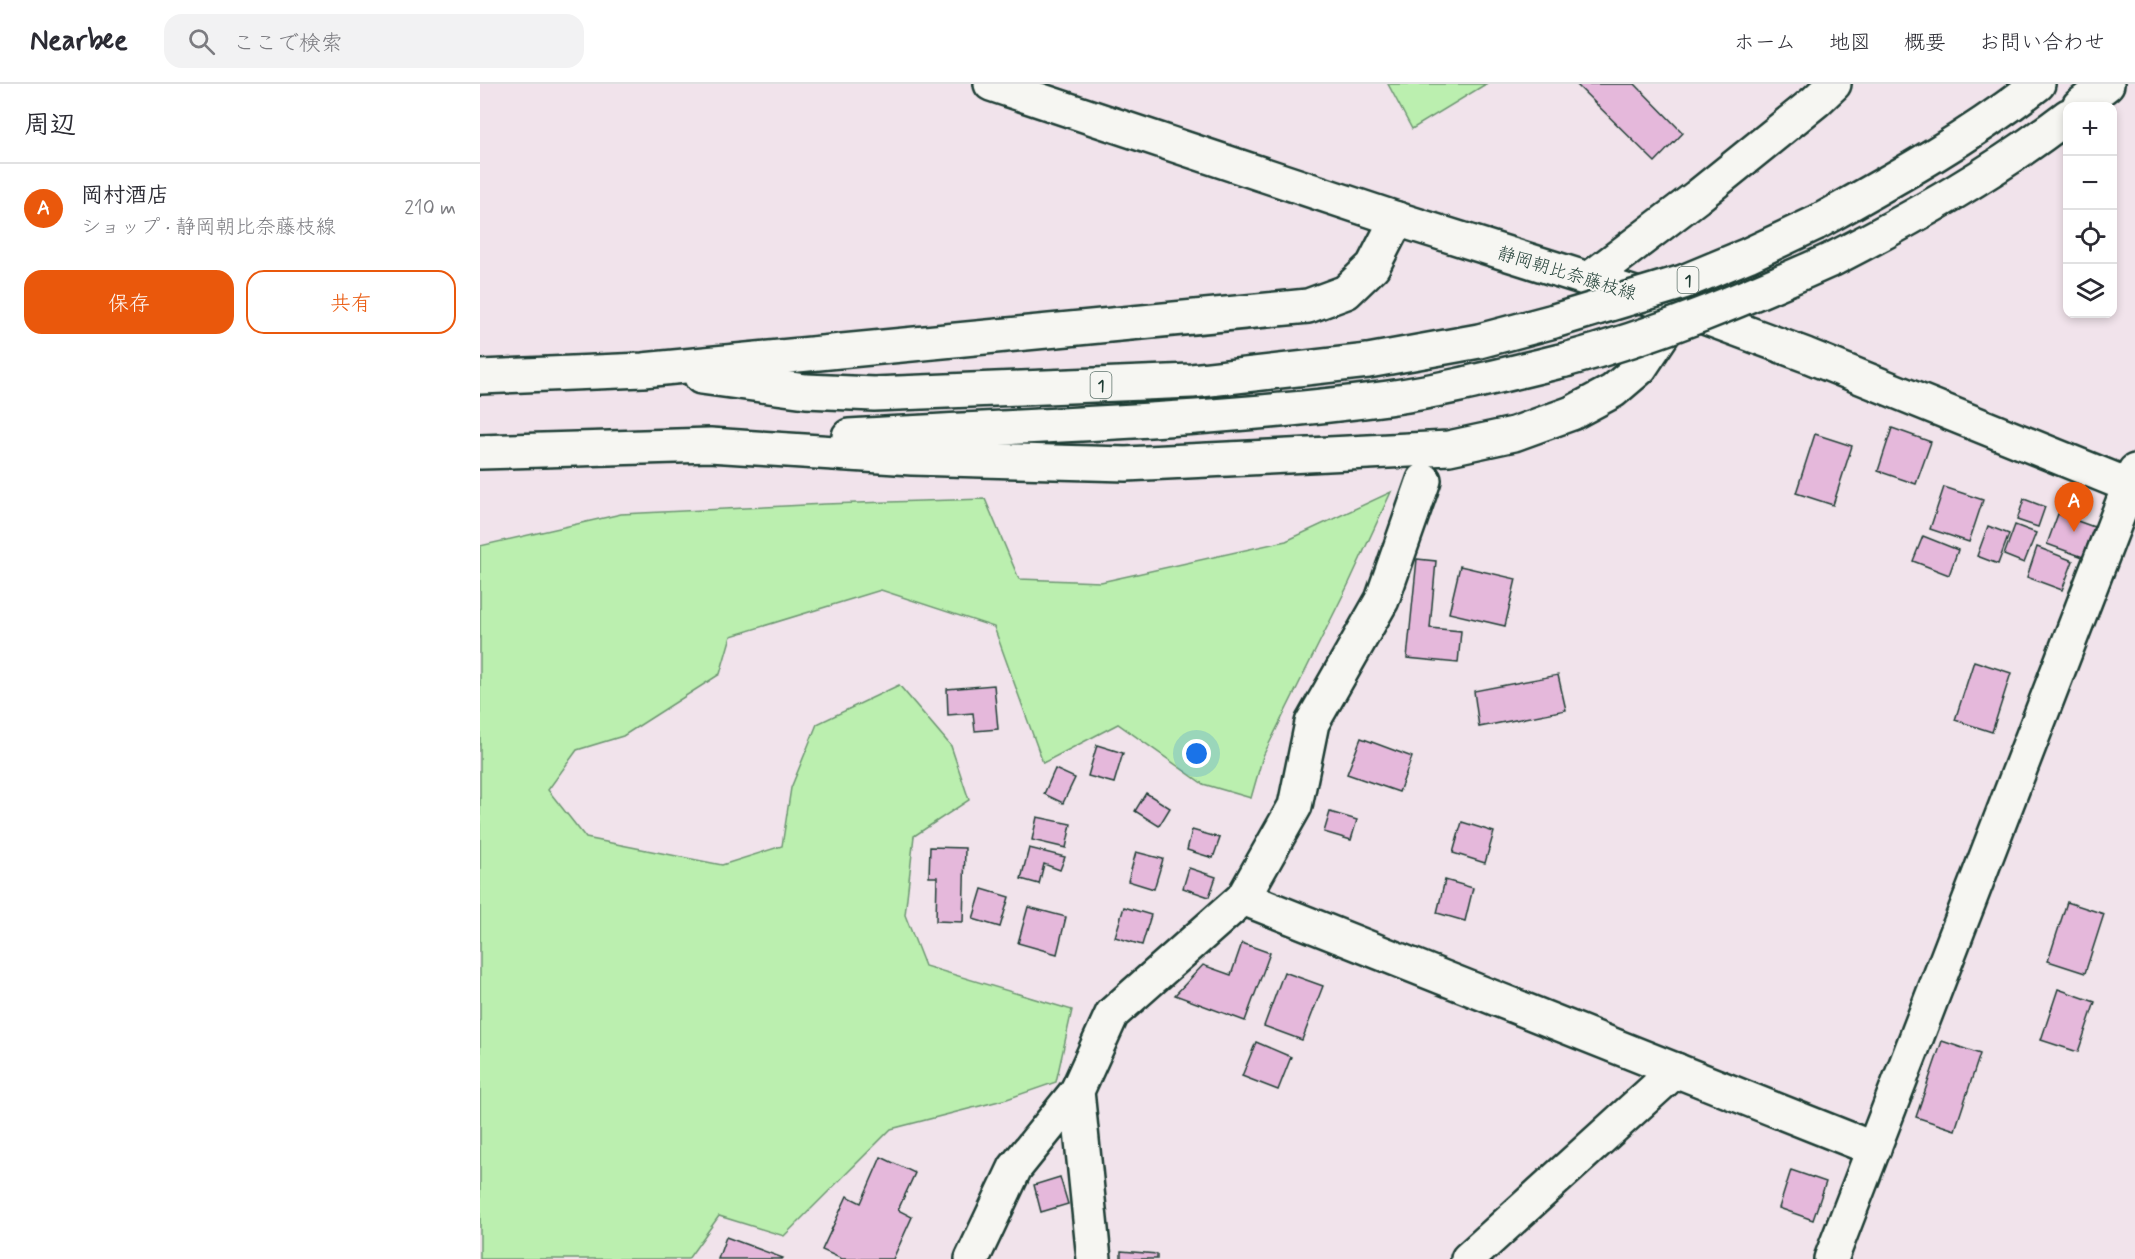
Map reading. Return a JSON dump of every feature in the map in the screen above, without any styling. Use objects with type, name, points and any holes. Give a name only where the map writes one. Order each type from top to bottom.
[{"type":"main road","name":"静岡朝比奈藤枝線","points":[[991,84],[1397,219],[1680,308],[2133,481]]},
{"type":"main road","points":[[1588,280],[1697,196],[1834,84]]},
{"type":"main road","name":"1","points":[[642,370],[806,390],[874,394],[1192,381],[1368,361],[1479,341],[1683,282],[1748,255],[1816,223],[1950,146],[2038,84]]},
{"type":"main road","points":[[2084,102],[2107,84]]},
{"type":"main road","points":[[480,452],[710,445],[1008,426],[1193,418],[1277,411],[1390,397],[1477,381],[1610,348],[1676,326],[1765,290],[1833,259],[1967,186],[2063,119]]},
{"type":"main road","points":[[480,376],[642,370],[1308,306],[1346,292],[1373,266],[1397,219]]},
{"type":"main road","points":[[710,445],[912,458],[1126,464],[1449,448],[1514,434],[1572,413],[1612,391],[1640,368],[1680,308]]},
{"type":"main road","points":[[972,1259],[1015,1168],[1077,1091],[1113,1014],[1243,898],[1295,806],[1312,723],[1382,600],[1424,480]]},
{"type":"main road","points":[[1831,1259],[2133,481]]},
{"type":"main road","points":[[1243,898],[1874,1149]]},
{"type":"main road","points":[[1468,1259],[1676,1070]]},
{"type":"main road","points":[[1077,1091],[1094,1259]]},
{"type":"green space","points":[[1388,84],[1486,84],[1412,129]]},
{"type":"green space","points":[[1391,492],[1349,583],[1263,756],[1251,798],[1203,784],[1118,724],[1043,763],[994,627],[881,590],[731,636],[720,674],[623,736],[577,750],[548,790],[586,838],[722,865],[782,846],[791,788],[817,724],[899,685],[951,746],[969,800],[914,836],[905,915],[925,966],[1072,1010],[1056,1082],[1007,1099],[891,1129],[784,1236],[719,1216],[688,1259],[480,1259],[480,546],[621,514],[985,499],[1019,579],[1101,582],[1286,541]]},
{"type":"building","points":[[1576,84],[1635,84],[1683,133],[1655,162]]},
{"type":"building","points":[[1892,428],[1931,442],[1916,484],[1878,471]]},
{"type":"building","points":[[1815,434],[1852,446],[1833,505],[1796,493]]},
{"type":"building","points":[[1944,487],[1983,500],[1969,542],[1930,529]]},
{"type":"building","points":[[2024,499],[2045,507],[2038,527],[2017,520]]},
{"type":"building","points":[[2058,514],[2094,527],[2083,557],[2047,544]]},
{"type":"building","points":[[2015,525],[2036,533],[2024,563],[2004,555]]},
{"type":"building","points":[[1988,526],[2009,534],[1998,564],[1977,556]]},
{"type":"building","points":[[1923,536],[1958,550],[1949,575],[1913,561]]},
{"type":"building","points":[[2037,547],[2073,561],[2062,590],[2027,577]]},
{"type":"building","points":[[1417,559],[1436,561],[1430,628],[1461,631],[1458,663],[1407,658]]},
{"type":"building","points":[[1460,566],[1516,579],[1505,626],[1449,613]]},
{"type":"building","points":[[1974,661],[2011,673],[1992,732],[1955,720]]},
{"type":"building","points":[[1558,675],[1566,710],[1479,727],[1474,691]]},
{"type":"building","points":[[994,685],[998,729],[975,731],[973,713],[948,715],[947,689]]},
{"type":"building","points":[[1361,738],[1412,757],[1399,792],[1347,774]]},
{"type":"building","points":[[1097,745],[1123,753],[1114,783],[1088,776]]},
{"type":"building","points":[[1055,769],[1075,778],[1063,803],[1044,794]]},
{"type":"building","points":[[1146,793],[1170,808],[1159,826],[1135,811]]},
{"type":"building","points":[[1330,812],[1357,820],[1351,840],[1324,832]]},
{"type":"building","points":[[1037,817],[1071,824],[1066,848],[1032,840]]},
{"type":"building","points":[[1462,822],[1494,832],[1485,863],[1453,853]]},
{"type":"building","points":[[1192,830],[1220,838],[1213,858],[1187,850]]},
{"type":"building","points":[[930,847],[965,848],[963,922],[936,921],[937,877],[929,877]]},
{"type":"building","points":[[1029,848],[1065,857],[1060,870],[1044,864],[1039,884],[1021,879]]},
{"type":"building","points":[[1136,852],[1163,859],[1154,889],[1128,881]]},
{"type":"building","points":[[1189,868],[1216,877],[1209,897],[1183,888]]},
{"type":"building","points":[[1445,880],[1473,888],[1465,921],[1437,913]]},
{"type":"building","points":[[982,889],[1009,897],[1000,927],[973,919]]},
{"type":"building","points":[[2067,902],[2104,914],[2085,973],[2048,961]]},
{"type":"building","points":[[1028,907],[1066,917],[1057,954],[1018,943]]},
{"type":"building","points":[[1124,907],[1151,915],[1142,945],[1115,937]]},
{"type":"building","points":[[1242,943],[1270,953],[1245,1021],[1175,995],[1203,965],[1231,975]]},
{"type":"building","points":[[1284,972],[1323,986],[1302,1040],[1264,1026]]},
{"type":"building","points":[[2058,989],[2095,1002],[2078,1052],[2041,1040]]},
{"type":"building","points":[[1942,1041],[1980,1054],[1955,1130],[1916,1117]]},
{"type":"building","points":[[1256,1042],[1291,1057],[1278,1090],[1242,1076]]},
{"type":"building","points":[[881,1157],[915,1173],[898,1210],[912,1217],[893,1259],[842,1259],[822,1250],[847,1196],[861,1203]]},
{"type":"building","points":[[1791,1170],[1826,1182],[1813,1220],[1779,1208]]},
{"type":"building","points":[[1060,1177],[1068,1204],[1041,1212],[1034,1185]]},
{"type":"building","points":[[726,1237],[783,1258],[718,1259]]},
{"type":"building","points":[[1121,1251],[1157,1254],[1157,1259],[1121,1259]]},
{"type":"place","name":"岡村酒店","points":[[2074,532]]}]
